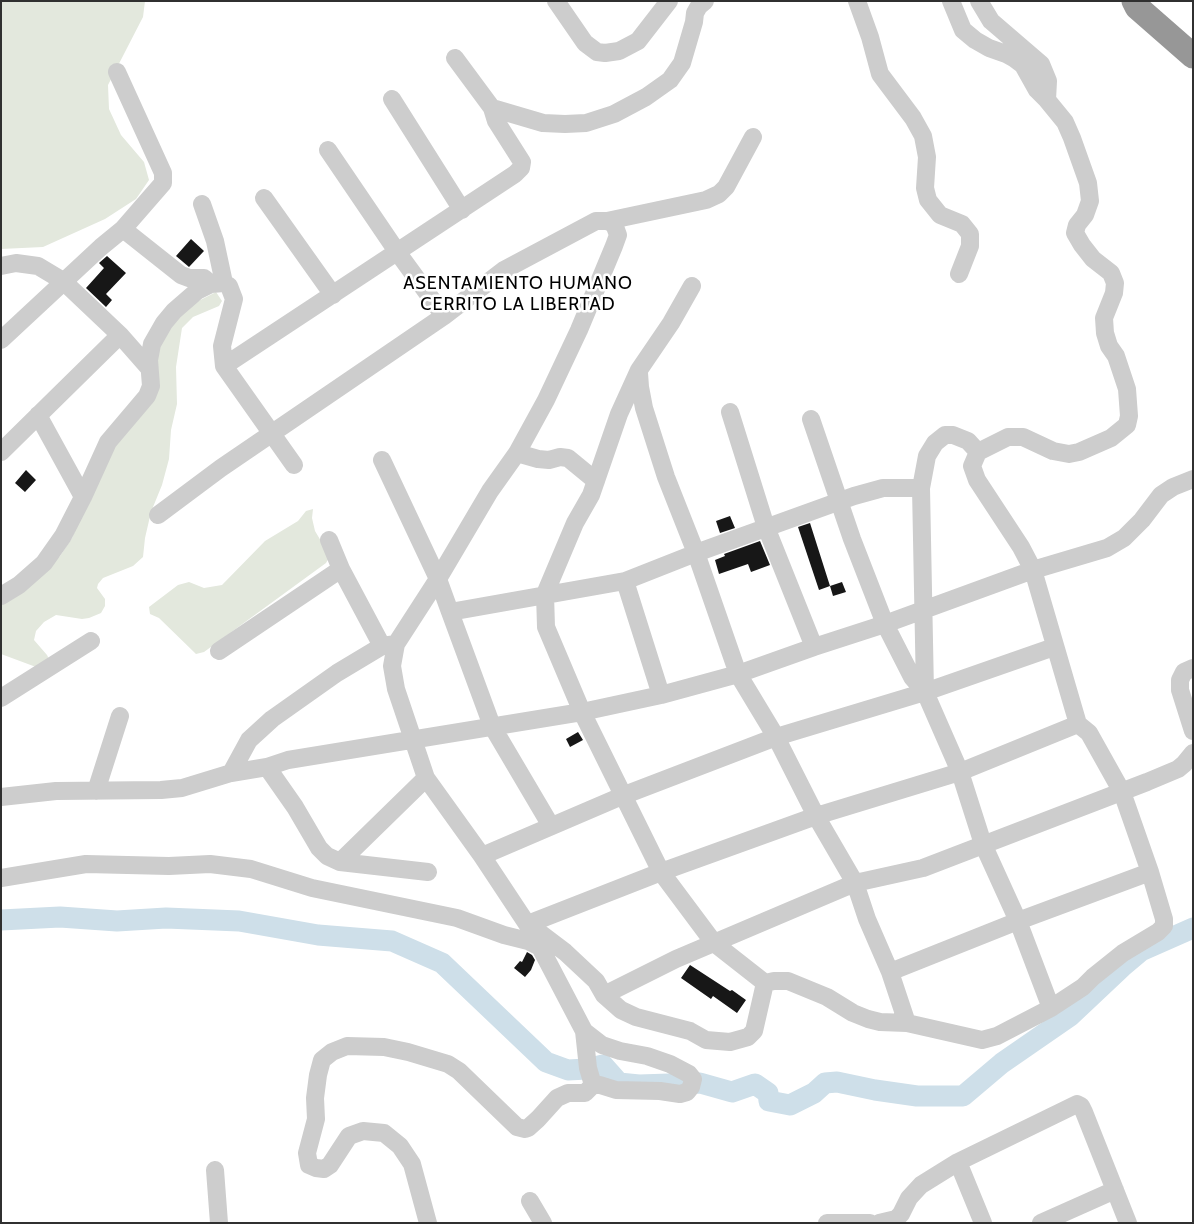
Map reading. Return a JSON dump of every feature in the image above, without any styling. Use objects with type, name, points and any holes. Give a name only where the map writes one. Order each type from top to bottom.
[{"type":"highway","points":[[1134,1],[1137,7],[1193,56]]},
{"type":"street","points":[[556,1],[585,43],[597,52],[605,53],[619,51],[638,41],[669,1]]},
{"type":"street","points":[[492,108],[543,123],[586,123],[614,114],[646,97],[670,80],[682,63],[695,13],[705,1]]},
{"type":"street","points":[[857,1],[870,37],[880,74],[913,118],[923,136],[927,157],[924,188],[928,200],[940,215],[962,224],[970,234],[970,246],[959,274]]},
{"type":"street","points":[[765,983],[788,981],[827,996],[853,1013],[868,1019],[880,1022],[906,1023],[982,1040],[997,1036],[1083,988],[1115,959],[1158,932],[1164,926],[1164,919],[1150,872],[1122,792],[1089,733],[1078,724],[1032,570],[977,480],[972,466],[978,452],[1008,437],[1023,437],[1053,452],[1069,454],[1079,452],[1111,438],[1127,425],[1129,416],[1127,389],[1116,356],[1109,346],[1104,333],[1104,318],[1116,283],[1111,272],[1093,259],[1075,233],[1077,225],[1085,215],[1090,202],[1088,183],[1065,122],[1038,90],[1023,65],[1016,59],[975,40],[963,30],[951,1]]},
{"type":"street","points":[[979,1],[991,21],[1041,64],[1048,81],[1047,100]]},
{"type":"street","points":[[224,366],[398,253],[515,174],[520,168],[522,162],[518,153],[496,121],[492,108],[455,58]]},
{"type":"street","points":[[1,340],[63,281],[123,228],[161,186],[164,179],[163,173],[117,72]]},
{"type":"street","points":[[392,99],[462,210]]},
{"type":"street","points":[[158,515],[273,433],[444,316],[504,270],[596,221],[607,221],[706,200],[719,194],[726,187],[753,137]]},
{"type":"street","points":[[328,150],[398,253],[444,316]]},
{"type":"street","points":[[264,198],[333,296]]},
{"type":"street","points":[[202,204],[215,241],[218,283]]},
{"type":"street","points":[[230,773],[248,740],[272,719],[337,673],[389,645],[438,579],[490,491],[517,453],[546,400],[579,330],[618,235],[614,224],[607,221]]},
{"type":"street","points":[[123,228],[181,276],[204,278],[229,286],[234,299],[222,346],[224,366],[294,465]]},
{"type":"street","points":[[1,266],[16,263],[38,266],[63,281],[120,336],[149,368]]},
{"type":"street","points":[[1,596],[19,585],[44,563],[63,536],[108,442],[146,396],[151,386],[149,368],[152,344],[164,323],[196,291],[218,283]]},
{"type":"street","points":[[692,286],[671,323],[639,370],[619,414],[591,495],[575,523],[545,594],[546,627],[582,712],[661,872],[714,943],[765,983]]},
{"type":"street","points":[[1,452],[120,336]]},
{"type":"street","points":[[639,370],[644,408],[666,477],[696,553],[738,674],[776,737],[816,816],[855,883],[867,918],[890,972],[906,1023]]},
{"type":"street","points":[[730,412],[766,528],[814,647]]},
{"type":"street","points":[[38,416],[83,497]]},
{"type":"street","points":[[811,419],[852,539],[885,624],[912,677],[925,692],[960,772],[983,844],[1018,921],[1050,1008]]},
{"type":"street","points":[[925,692],[921,488],[927,456],[935,443],[945,435],[959,436],[968,441],[978,452]]},
{"type":"street","points":[[517,453],[538,459],[568,458],[596,481]]},
{"type":"street","points":[[382,460],[438,579],[492,726],[550,826]]},
{"type":"street","points":[[1,797],[56,791],[182,788],[230,773],[267,767],[288,760],[582,712],[661,695],[738,674],[885,624],[1032,570],[1107,548],[1124,538],[1142,520],[1161,495],[1173,487],[1193,479]]},
{"type":"street","points":[[450,612],[625,581],[840,501],[883,488],[921,488]]},
{"type":"street","points":[[329,540],[341,569],[389,645],[396,689],[426,778],[528,924],[584,1031],[588,1068],[593,1086]]},
{"type":"street","points":[[219,651],[341,569]]},
{"type":"street","points":[[625,581],[661,695]]},
{"type":"street","points":[[1,698],[91,641]]},
{"type":"street","points":[[482,856],[622,796],[776,737],[925,692],[1054,647]]},
{"type":"street","points":[[1193,668],[1184,672],[1180,680],[1180,690],[1193,731]]},
{"type":"street","points":[[96,791],[120,716]]},
{"type":"street","points":[[528,924],[661,872],[816,816],[960,772],[1078,724]]},
{"type":"street","points":[[604,994],[676,959],[855,883],[923,868],[1122,792],[1178,769],[1193,753]]},
{"type":"street","points":[[267,767],[295,807],[319,848],[327,856],[340,862],[428,872]]},
{"type":"street","points":[[340,862],[426,778]]},
{"type":"street","points":[[1,878],[86,864],[169,866],[210,864],[251,869],[312,888],[457,918],[504,935],[528,941],[540,947]]},
{"type":"street","points":[[890,972],[1018,921],[1150,872]]},
{"type":"street","points":[[528,924],[565,952],[596,981],[604,994],[621,1010],[690,1031],[706,1040],[730,1042],[748,1037],[754,1031],[765,983]]},
{"type":"street","points":[[428,1223],[412,1164],[400,1146],[384,1133],[363,1131],[349,1136],[330,1165],[324,1169],[309,1165],[307,1153],[316,1120],[315,1098],[322,1060],[332,1052],[347,1046],[361,1045],[408,1052],[448,1064],[459,1071],[517,1127],[525,1129],[538,1119],[562,1094],[568,1092],[585,1092],[593,1086],[600,1085],[616,1090],[660,1091],[680,1094],[687,1092],[692,1083],[689,1074],[670,1064],[647,1056],[620,1051],[602,1045],[584,1031]]},
{"type":"street","points":[[880,1223],[896,1219],[901,1214],[909,1198],[921,1185],[958,1162],[1077,1104],[1081,1106],[1084,1112],[1128,1223]]},
{"type":"street","points":[[958,1162],[983,1223]]},
{"type":"street","points":[[215,1170],[219,1223]]},
{"type":"street","points":[[1041,1223],[1115,1190]]},
{"type":"street","points":[[530,1201],[543,1223]]},
{"type":"street","points":[[829,1222],[870,1223]]},
{"type":"shaded area","points":[[1,1],[145,1],[143,17],[108,85],[109,109],[121,135],[144,162],[149,180],[136,199],[105,219],[43,247],[1,249]]},
{"type":"shaded area","points":[[216,292],[222,301],[219,306],[193,317],[182,328],[176,367],[177,404],[171,430],[169,459],[162,485],[151,512],[143,557],[133,566],[103,578],[98,584],[97,588],[105,599],[105,606],[101,613],[82,619],[56,615],[44,622],[36,631],[34,640],[49,659],[36,667],[1,654],[1,602],[60,556],[72,538],[88,500],[100,456],[132,417],[167,317]]},
{"type":"shaded area","points":[[313,509],[312,518],[315,531],[330,556],[326,563],[204,652],[196,654],[159,618],[150,614],[149,607],[178,585],[189,582],[204,588],[222,585],[265,541],[298,521],[306,511]]},
{"type":"building","points":[[191,239],[204,251],[189,267],[176,256]]},
{"type":"building","points":[[107,256],[126,273],[106,294],[112,300],[106,307],[86,288],[104,268],[99,263]]},
{"type":"building","points":[[26,470],[36,480],[25,492],[15,483]]},
{"type":"building","points":[[730,516],[735,528],[720,533],[716,521]]},
{"type":"building","points":[[810,523],[830,586],[819,590],[798,527]]},
{"type":"building","points":[[760,541],[770,565],[751,572],[748,564],[719,574],[715,560],[725,556],[724,554]]},
{"type":"building","points":[[842,582],[846,592],[833,596],[830,586]]},
{"type":"building","points":[[578,732],[583,740],[570,747],[566,739]]},
{"type":"building","points":[[527,952],[535,960],[531,970],[525,977],[514,968],[520,961],[522,962]]},
{"type":"building","points":[[690,965],[746,1000],[737,1013],[713,996],[711,999],[681,978]]},
{"type":"waterway","points":[[1,920],[60,917],[117,921],[166,918],[239,921],[318,935],[392,941],[442,963],[546,1062],[568,1070],[587,1069],[603,1065],[619,1083],[639,1085],[700,1083],[732,1092],[755,1084],[768,1093],[769,1101],[790,1105],[814,1093],[825,1083],[837,1082],[917,1096],[963,1096],[1002,1063],[1070,1016],[1141,951],[1193,928]]},
{"type":"district","name":"ASENTAMIENTO HUMANO CERRITO LA LIBERTAD","points":[[518,294]]}]
